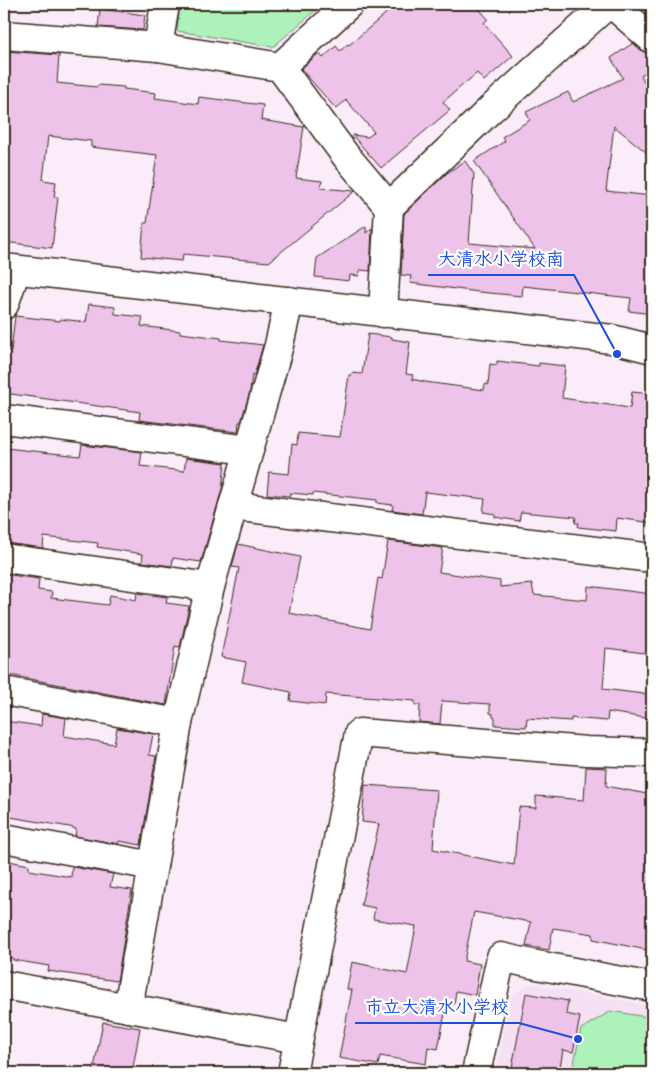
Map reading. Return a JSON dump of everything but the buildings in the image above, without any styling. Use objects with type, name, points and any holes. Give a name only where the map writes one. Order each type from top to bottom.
[{"type":"street","points":[[158,47],[165,4]]},
{"type":"street","points":[[280,67],[349,4]]},
{"type":"street","points":[[383,313],[389,206],[491,108],[608,4]]},
{"type":"street","points":[[612,4],[652,39]]},
{"type":"street","points":[[4,35],[158,47],[280,67],[346,156],[389,206]]},
{"type":"street","points":[[4,305],[10,269],[612,338],[652,349]]},
{"type":"street","points":[[128,1008],[178,723],[210,586],[279,346],[289,301]]},
{"type":"street","points":[[4,419],[249,450]]},
{"type":"street","points":[[233,506],[652,558]]},
{"type":"street","points":[[4,558],[210,586]]},
{"type":"street","points":[[4,691],[178,723]]},
{"type":"street","points":[[292,1073],[359,733],[587,751],[652,753]]},
{"type":"street","points":[[4,838],[153,866]]},
{"type":"street","points":[[476,1073],[501,957],[652,987]]},
{"type":"street","points":[[4,985],[298,1039]]},
{"type":"shaded area","points":[[530,983],[652,1006],[652,1073],[496,1073],[511,996]]},
{"type":"green space","points":[[180,4],[323,4],[273,47],[177,31]]},
{"type":"green space","points":[[611,1011],[652,1018],[652,1073],[572,1073],[581,1029]]},
{"type":"place","name":"大清水小学校南","points":[[617,354]]},
{"type":"place","name":"市立大清水小学校","points":[[578,1039]]}]
